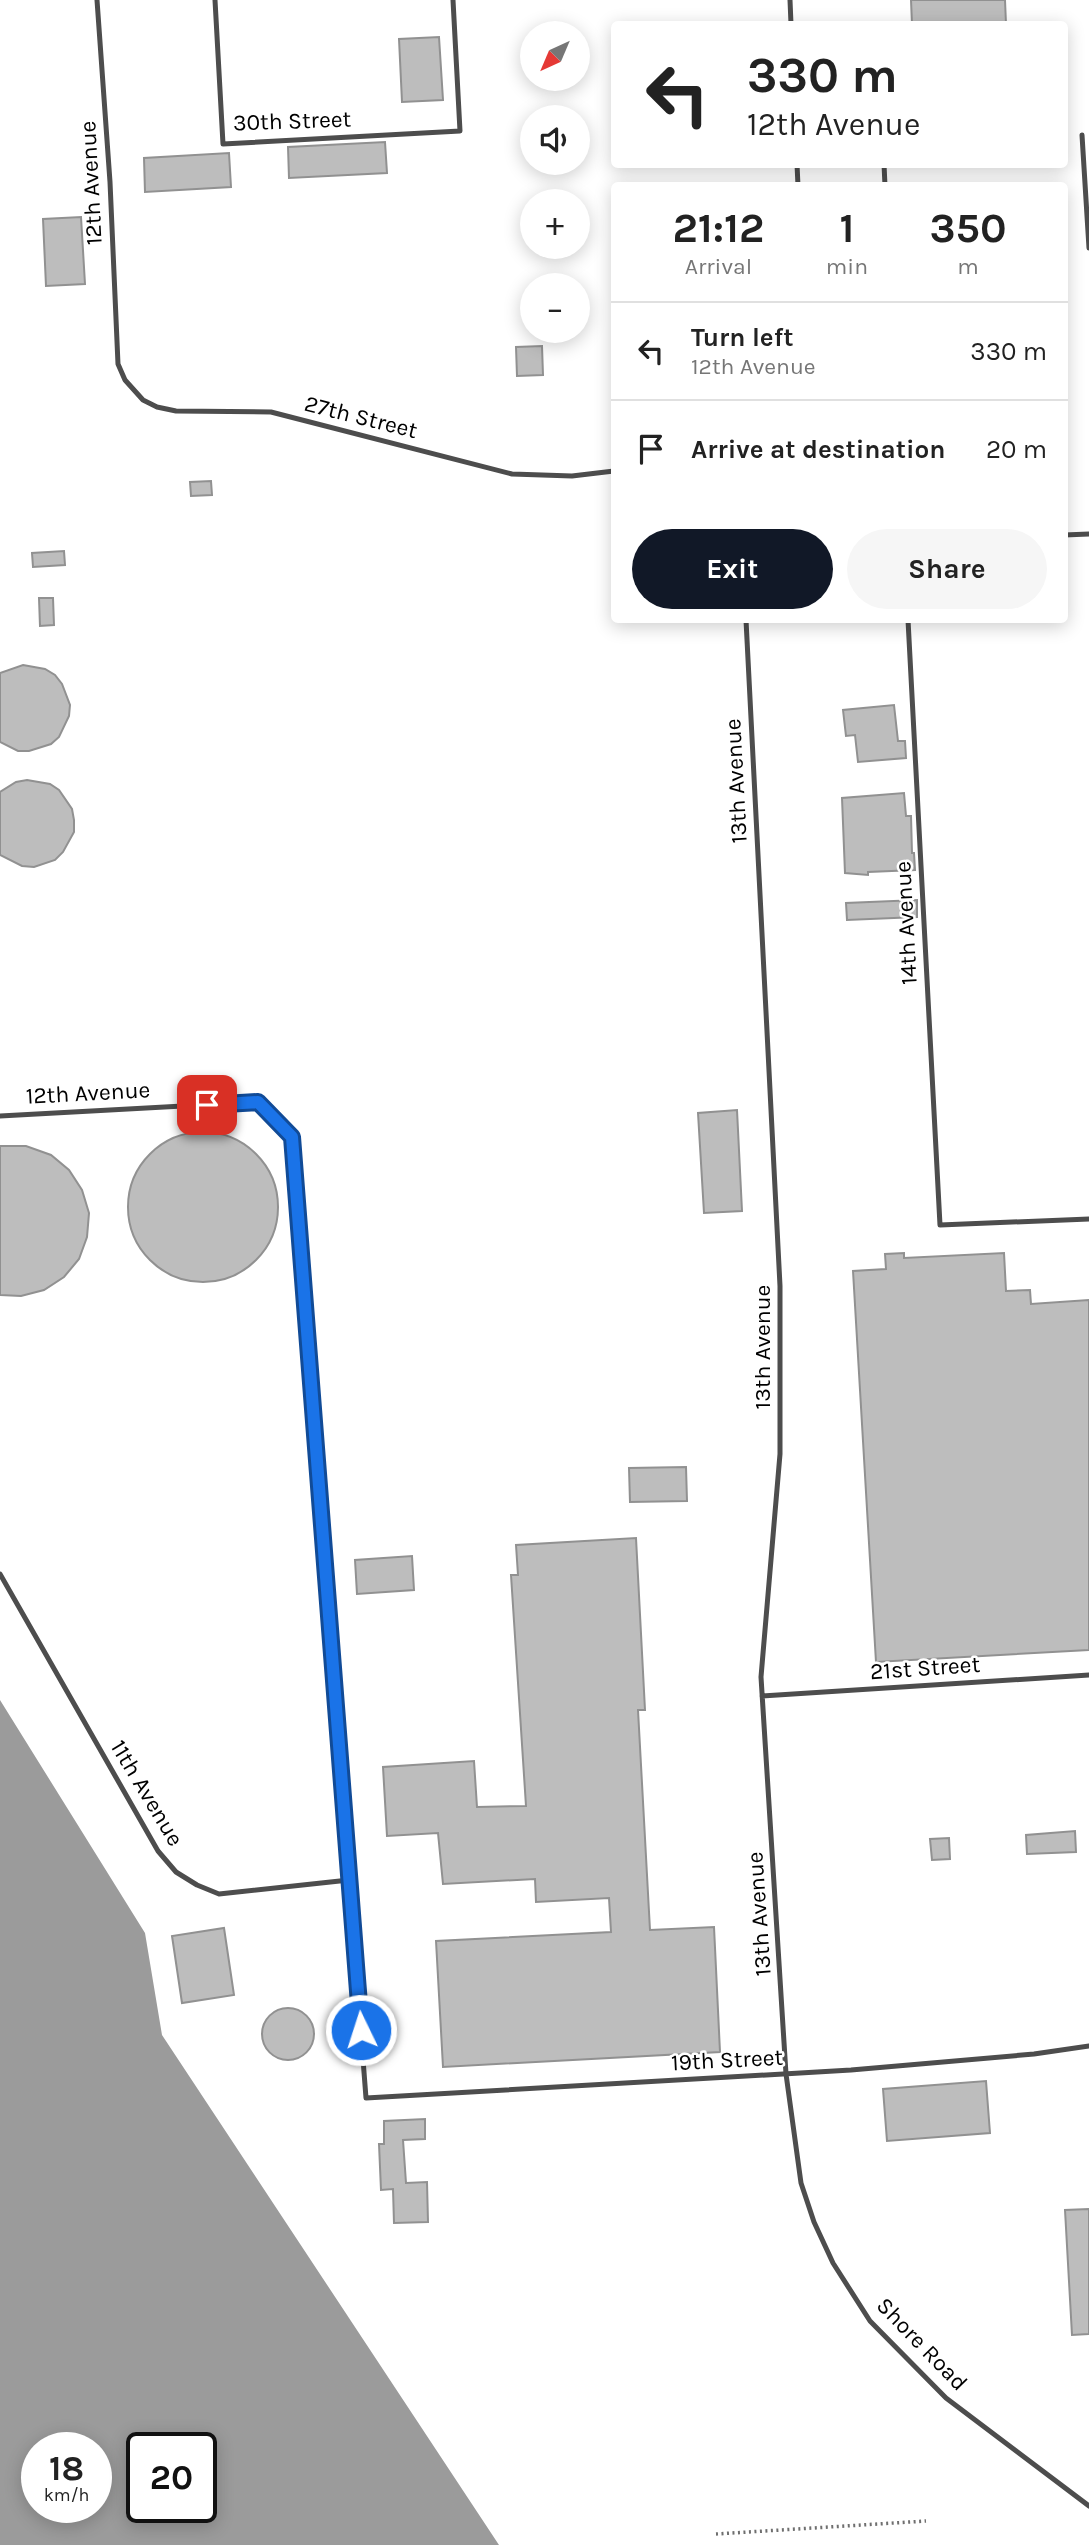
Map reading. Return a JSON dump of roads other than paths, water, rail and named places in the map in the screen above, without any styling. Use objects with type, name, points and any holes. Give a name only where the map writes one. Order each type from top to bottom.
[{"type":"lane","name":"12th Avenue","points":[[97,0],[110,181],[118,364]]},
{"type":"lane","name":"30th Street","points":[[215,0],[223,144],[460,131],[453,0]]},
{"type":"lane","points":[[790,0],[791,21]]},
{"type":"lane","points":[[1082,135],[1089,248]]},
{"type":"lane","name":"27th Street","points":[[118,364],[125,380],[144,400],[156,407],[176,411],[271,412],[512,474],[572,477],[611,471]]},
{"type":"lane","points":[[1068,535],[1089,534]]},
{"type":"lane","name":"13th Avenue","points":[[746,623],[780,1286],[780,1454],[761,1677],[786,2074]]},
{"type":"lane","name":"14th Avenue","points":[[908,623],[940,1225],[1089,1219]]},
{"type":"lane","name":"12th Avenue","points":[[0,1116],[258,1102],[292,1137],[366,2098]]},
{"type":"lane","name":"11th Avenue","points":[[0,1574],[158,1851],[176,1872],[219,1895],[349,1880]]},
{"type":"lane","name":"21st Street","points":[[762,1696],[1089,1675]]},
{"type":"lane","name":"19th Street","points":[[366,2098],[786,2074],[1034,2054],[1089,2046]]},
{"type":"lane","name":"Shore Road","points":[[786,2074],[802,2183],[814,2222],[833,2263],[870,2321],[946,2398],[1089,2506]]}]
